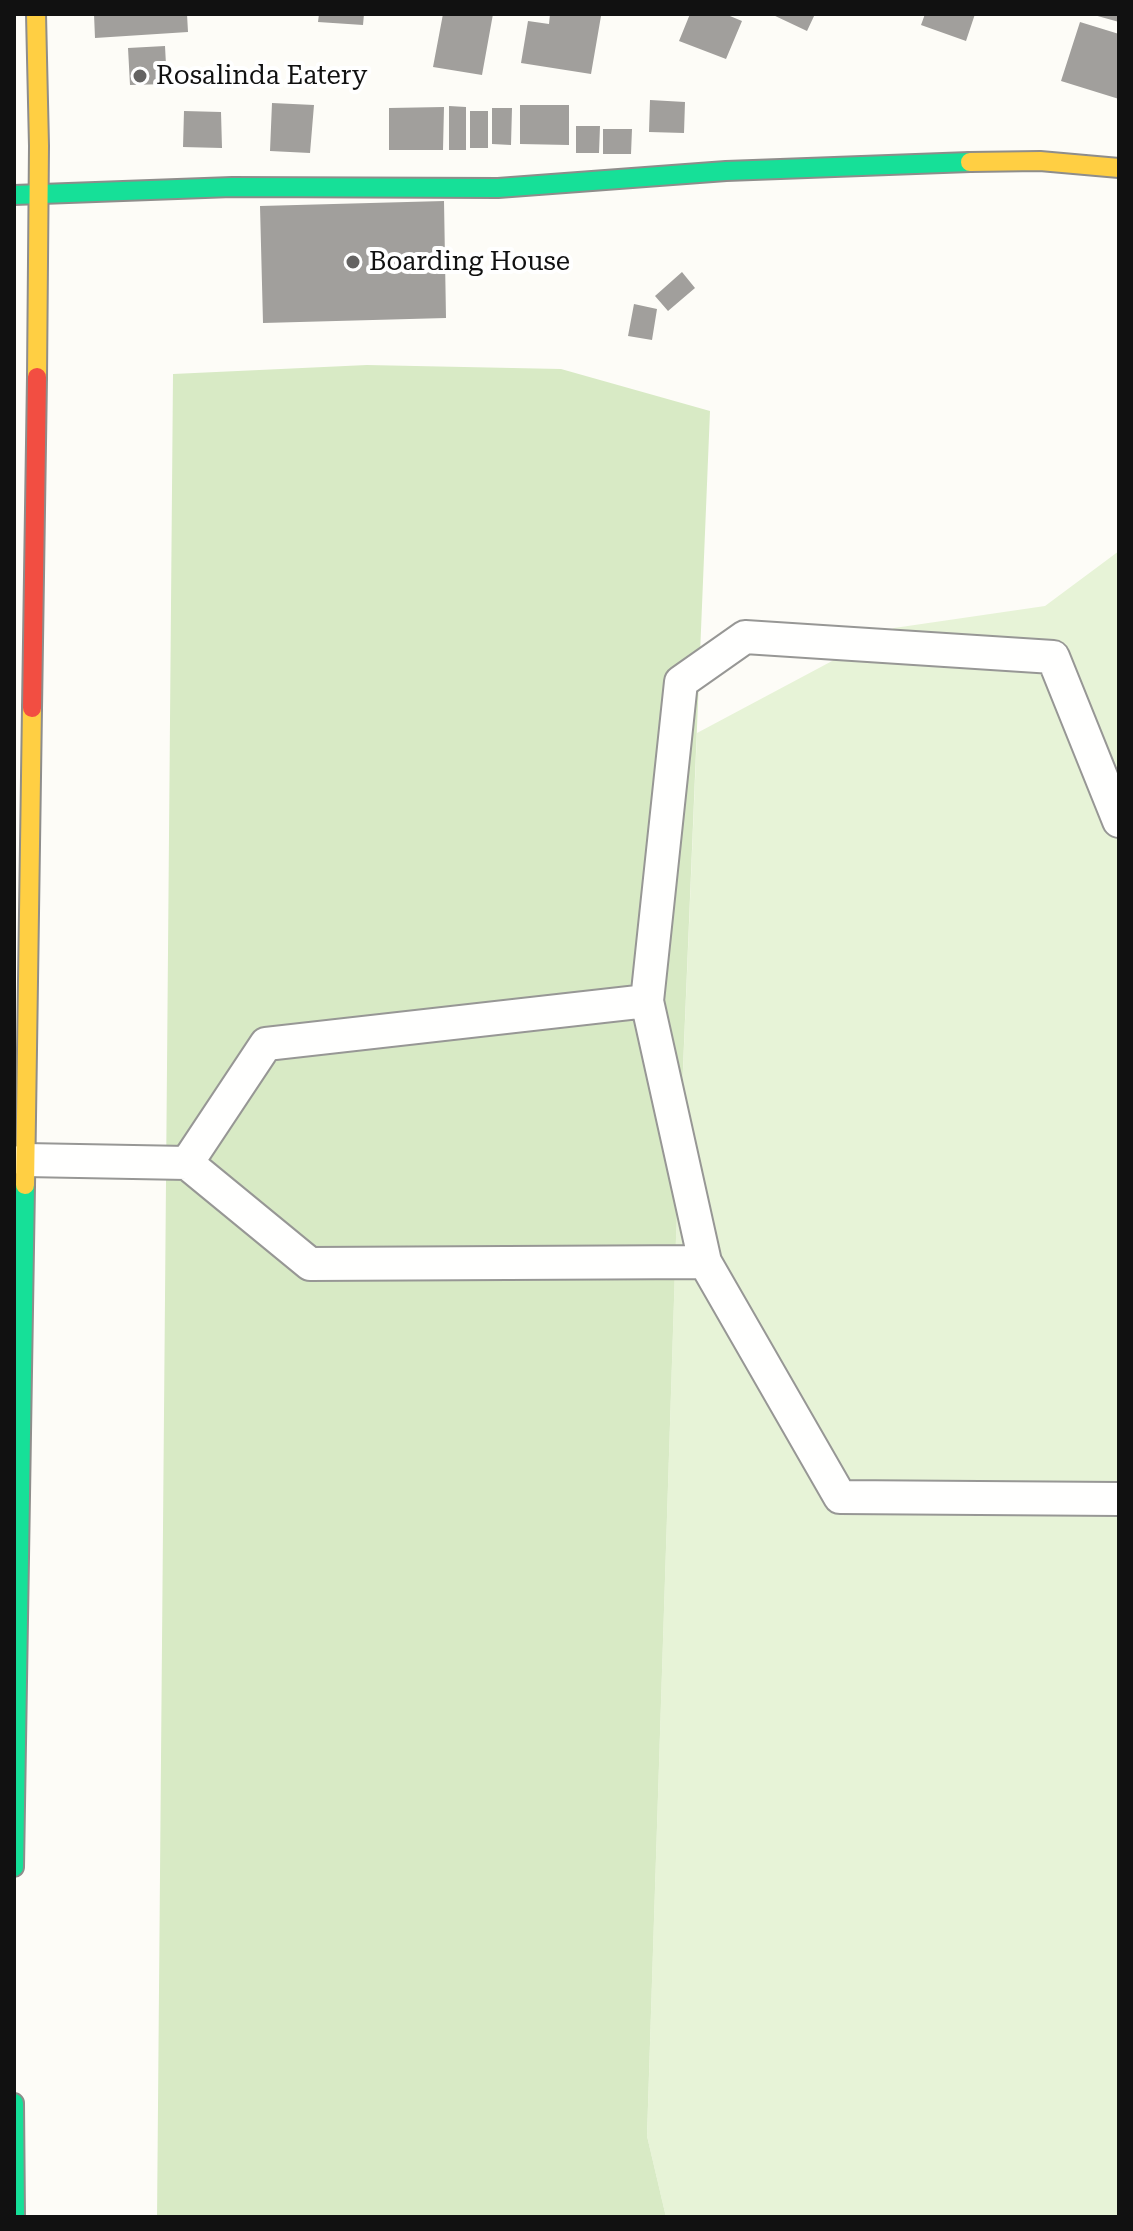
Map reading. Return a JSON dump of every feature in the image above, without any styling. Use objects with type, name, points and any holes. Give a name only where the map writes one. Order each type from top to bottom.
[{"type":"main road","points":[[14,1867],[39,193],[36,14]]},
{"type":"main road","points":[[14,195],[232,187],[498,188],[726,171],[970,162],[1040,161],[1119,168]]},
{"type":"main road","points":[[14,2103],[15,2217]]},
{"type":"lane","points":[[1119,821],[1053,657],[745,637],[681,682],[647,1001],[705,1262],[840,1497],[1119,1499]]},
{"type":"lane","points":[[187,1163],[266,1044],[647,1001]]},
{"type":"lane","points":[[25,1160],[187,1163],[310,1264],[705,1262]]},
{"type":"green space","points":[[367,365],[561,369],[710,411],[676,1238],[647,2136],[666,2217],[157,2217],[173,374]]},
{"type":"green space","points":[[1119,551],[1119,2217],[666,2217],[647,2136],[676,1238],[697,733],[894,628],[1045,606]]},
{"type":"building","points":[[94,14],[187,14],[188,32],[95,38]]},
{"type":"building","points":[[319,14],[364,14],[363,25],[318,22]]},
{"type":"building","points":[[443,14],[493,14],[482,75],[433,67]]},
{"type":"building","points":[[550,14],[601,16],[591,74],[521,63],[528,21],[549,24]]},
{"type":"building","points":[[690,14],[725,14],[742,21],[726,59],[679,41]]},
{"type":"building","points":[[771,14],[815,14],[807,31]]},
{"type":"building","points":[[925,14],[975,14],[966,41],[921,25]]},
{"type":"building","points":[[1119,14],[1119,22],[1094,15]]},
{"type":"building","points":[[1080,22],[1119,34],[1119,99],[1061,81]]},
{"type":"building","points":[[165,46],[167,84],[130,85],[128,48]]},
{"type":"building","points":[[650,100],[685,102],[684,133],[649,132]]},
{"type":"building","points":[[272,103],[314,105],[310,153],[270,151]]},
{"type":"building","points":[[520,105],[569,105],[569,145],[520,144]]},
{"type":"building","points":[[449,106],[466,107],[466,150],[449,150]]},
{"type":"building","points":[[444,107],[443,150],[389,150],[389,108]]},
{"type":"building","points":[[492,108],[512,108],[511,145],[492,144]]},
{"type":"building","points":[[184,111],[221,112],[222,148],[183,147]]},
{"type":"building","points":[[470,111],[488,111],[488,148],[470,148]]},
{"type":"building","points":[[576,126],[600,126],[599,153],[576,153]]},
{"type":"building","points":[[603,129],[632,129],[631,154],[603,154]]},
{"type":"building","name":"Boarding House","points":[[444,201],[446,318],[263,323],[260,206]]},
{"type":"building","points":[[682,272],[695,288],[668,311],[655,296]]},
{"type":"building","points":[[634,304],[657,309],[652,340],[628,336]]},
{"type":"traffic: fast","points":[[14,195],[232,187],[498,188],[726,171],[970,162]]},
{"type":"traffic: fast","points":[[14,1867],[25,1185]]},
{"type":"traffic: fast","points":[[14,2103],[15,2217]]},
{"type":"traffic: slow","points":[[36,14],[39,146],[37,377]]},
{"type":"traffic: slow","points":[[970,162],[1040,161],[1119,168]]},
{"type":"traffic: slow","points":[[25,1185],[32,708]]},
{"type":"traffic: jam","points":[[32,708],[37,377]]},
{"type":"place","name":"Rosalinda Eatery","points":[[140,76]]},
{"type":"place","name":"Boarding House","points":[[353,262]]}]
